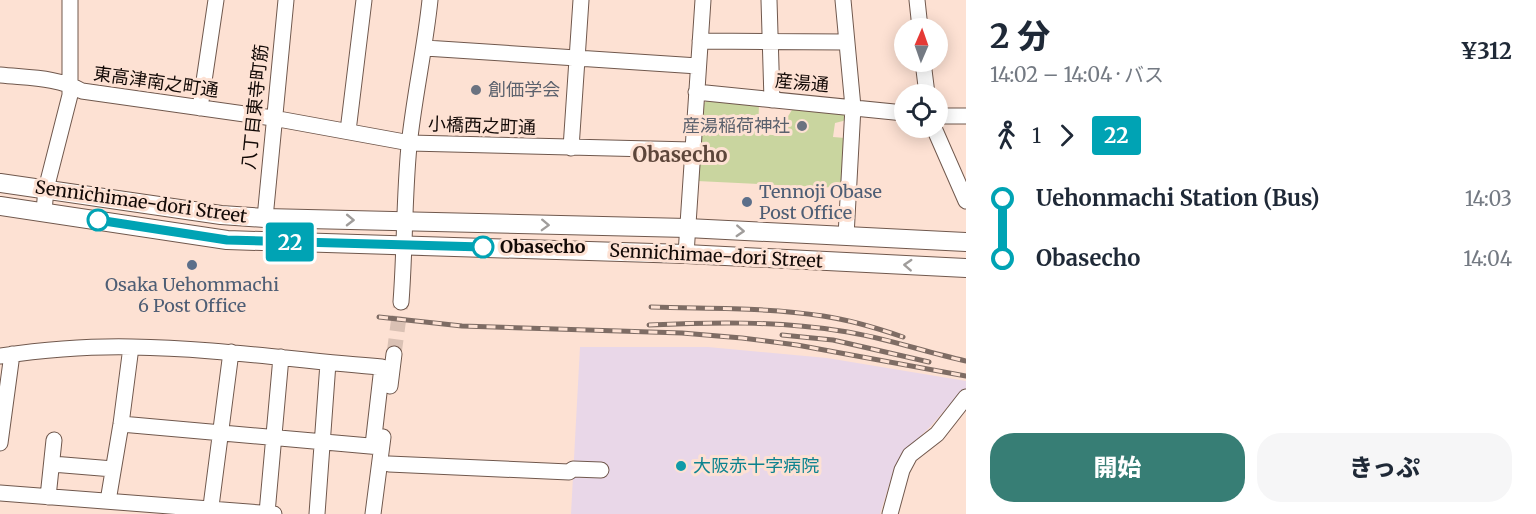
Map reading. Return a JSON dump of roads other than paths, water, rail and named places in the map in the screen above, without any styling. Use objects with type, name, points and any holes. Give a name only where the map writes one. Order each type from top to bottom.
[{"type":"main road","name":"Sennichimae-dori Street","points":[[0,183],[265,218],[687,228],[966,242]]},
{"type":"main road","name":"Sennichimae-dori Street","points":[[0,206],[227,240],[686,254],[966,268]]},
{"type":"street","points":[[44,212],[46,189],[70,95],[70,0]]},
{"type":"street","points":[[200,108],[216,0]]},
{"type":"street","name":"八丁目東寺町筋","points":[[265,218],[286,0]]},
{"type":"street","points":[[348,131],[364,0]]},
{"type":"street","points":[[401,303],[410,143],[430,0]]},
{"type":"street","points":[[571,148],[581,0]]},
{"type":"street","points":[[686,254],[703,0]]},
{"type":"street","points":[[769,0],[772,100]]},
{"type":"street","points":[[843,0],[853,107],[846,236]]},
{"type":"street","points":[[916,0],[919,18]]},
{"type":"street","points":[[700,40],[846,42]]},
{"type":"street","points":[[425,48],[698,66]]},
{"type":"street","name":"東高津南之町通","points":[[0,75],[59,81],[82,91],[273,118]]},
{"type":"street","name":"産湯通","points":[[696,92],[894,112]]},
{"type":"street","points":[[948,116],[966,116]]},
{"type":"street","name":"小橋西之町通","points":[[273,118],[410,143],[692,150]]},
{"type":"street","points":[[938,138],[966,201]]},
{"type":"street","points":[[108,501],[131,347]]},
{"type":"street","points":[[0,443],[6,355],[131,347],[231,352],[382,367],[373,514]]},
{"type":"street","points":[[210,511],[231,352]]},
{"type":"street","points":[[377,446],[394,354]]},
{"type":"street","points":[[267,513],[281,357]]},
{"type":"street","points":[[317,514],[328,363]]},
{"type":"street","points":[[890,514],[902,470],[910,455],[937,434],[966,397]]},
{"type":"street","points":[[121,424],[377,446]]},
{"type":"street","points":[[48,497],[54,440]]},
{"type":"street","points":[[52,464],[113,469]]},
{"type":"street","points":[[389,464],[569,471],[573,469],[601,470]]},
{"type":"street","points":[[0,493],[48,497],[77,507],[108,501],[210,511],[274,514]]},
{"type":"tunnel","points":[[394,354],[401,302]]},
{"type":"railway","points":[[651,307],[802,313],[853,322],[903,337]]},
{"type":"railway","points":[[379,317],[462,326],[682,333],[742,338],[797,345],[966,376]]},
{"type":"railway","points":[[649,325],[697,323],[793,325],[873,337],[966,361]]},
{"type":"railway","points":[[782,335],[833,340],[929,362]]},
{"type":"place","name":"創価学会","points":[[476,90]]},
{"type":"place","name":"産湯稲荷神社","points":[[802,126]]},
{"type":"place","name":"Tennoji Obase Post Office","points":[[747,202]]},
{"type":"place","name":"Obasecho","points":[[483,247]]},
{"type":"place","name":"Osaka Uehommachi 6 Post Office","points":[[192,265]]},
{"type":"place","name":"大阪赤十字病院","points":[[681,466]]},
{"type":"district","name":"Obasecho","points":[[680,155]]}]
